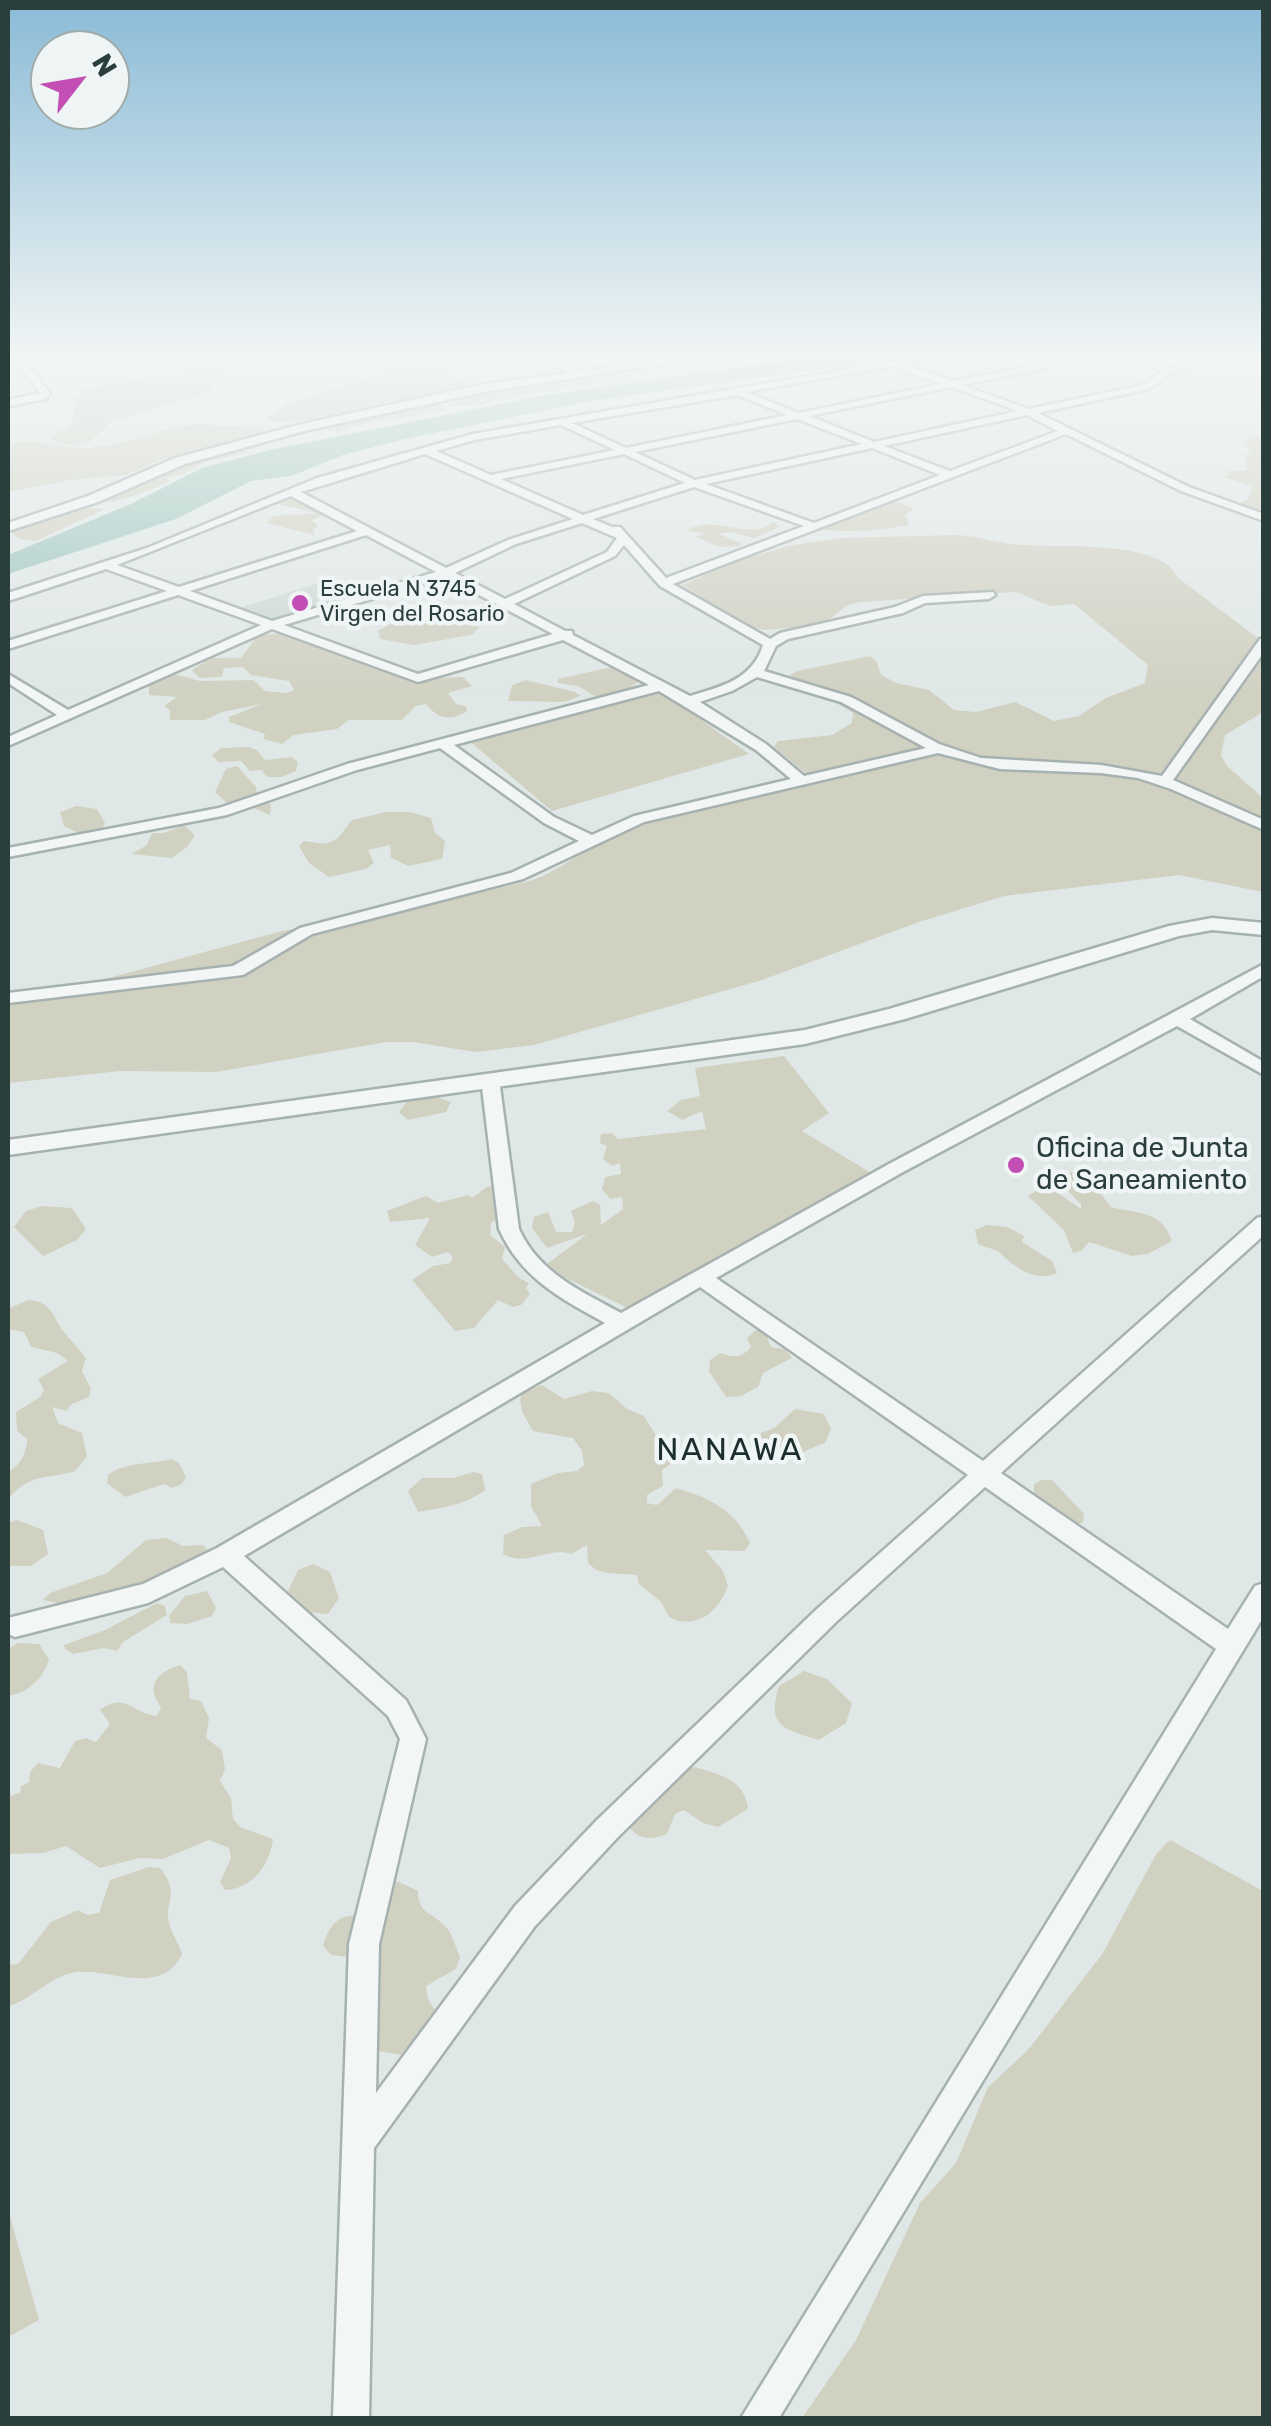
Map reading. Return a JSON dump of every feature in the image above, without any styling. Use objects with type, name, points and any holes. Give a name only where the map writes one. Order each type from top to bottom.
[{"type":"street","points":[[8,527],[93,499],[157,470]]},
{"type":"street","points":[[8,597],[108,566],[292,492],[359,470]]},
{"type":"street","points":[[473,470],[624,537]]},
{"type":"street","points":[[491,478],[527,470]]},
{"type":"street","points":[[670,470],[813,526]]},
{"type":"street","points":[[8,742],[270,626],[448,572],[512,542],[581,518],[694,482],[749,470]]},
{"type":"street","points":[[940,470],[950,474]]},
{"type":"street","points":[[664,583],[960,470]]},
{"type":"street","points":[[1146,470],[1184,489],[1264,518]]},
{"type":"street","points":[[292,492],[689,701],[761,748],[803,782]]},
{"type":"street","points":[[600,514],[664,583],[770,644]]},
{"type":"street","points":[[8,645],[368,531]]},
{"type":"street","points":[[506,604],[610,554],[624,537]]},
{"type":"street","points":[[108,566],[418,678],[568,634]]},
{"type":"street","points":[[770,644],[784,636],[899,610],[924,600],[989,595]]},
{"type":"street","points":[[1166,780],[1264,642]]},
{"type":"street","points":[[689,701],[734,686],[756,673],[768,656],[770,644]]},
{"type":"street","points":[[756,673],[808,685],[857,704],[938,749],[994,765],[1117,770],[1166,780],[1264,826]]},
{"type":"street","points":[[8,678],[68,716]]},
{"type":"street","points":[[8,852],[222,812],[352,766],[661,686]]},
{"type":"street","points":[[441,742],[549,820],[593,842]]},
{"type":"street","points":[[8,998],[237,971],[306,931],[485,887],[540,868],[662,812],[938,749]]},
{"type":"street","points":[[8,1148],[804,1037],[897,1014],[1176,930],[1212,924],[1264,929]]},
{"type":"street","points":[[10,1626],[148,1593],[226,1556],[399,1450],[700,1277],[946,1141],[1180,1020],[1264,970]]},
{"type":"street","points":[[1180,1020],[1264,1070]]},
{"type":"street","points":[[490,1079],[509,1229],[517,1252],[536,1274],[624,1324]]},
{"type":"street","points":[[359,2142],[525,1916],[608,1829],[827,1615],[1264,1223]]},
{"type":"street","points":[[700,1277],[1230,1645]]},
{"type":"street","points":[[226,1556],[397,1708],[412,1739],[364,1944],[350,2418]]},
{"type":"street","points":[[758,2418],[1264,1592]]},
{"type":"shaded area","points":[[8,470],[138,470],[127,475],[70,480],[8,492]]},
{"type":"shaded area","points":[[190,470],[165,478],[170,481],[130,497],[109,502],[104,498],[129,489],[133,483],[162,478],[160,474]]},
{"type":"shaded area","points":[[198,470],[305,470],[251,481],[176,519],[8,574],[8,555],[131,504]]},
{"type":"shaded area","points":[[1263,470],[1263,517],[1241,503],[1249,498],[1252,486],[1221,476],[1228,475],[1226,471]]},
{"type":"shaded area","points":[[293,496],[325,515],[312,520],[318,526],[313,529],[315,535],[266,523],[274,516],[317,513],[273,503]]},
{"type":"shaded area","points":[[885,503],[902,503],[914,509],[905,515],[909,524],[863,530],[818,528],[872,511]]},
{"type":"shaded area","points":[[90,508],[105,509],[36,541],[19,539],[10,531]]},
{"type":"shaded area","points":[[774,522],[779,527],[755,538],[729,532],[719,534],[743,544],[739,546],[719,547],[696,537],[705,533],[686,531],[703,525],[759,529]]},
{"type":"shaded area","points":[[956,535],[1011,544],[1102,547],[1149,556],[1167,564],[1177,577],[1258,638],[1263,659],[1263,708],[1260,714],[1225,735],[1221,755],[1227,766],[1263,798],[1263,892],[1179,875],[1004,896],[919,922],[762,980],[534,1045],[475,1052],[414,1042],[386,1042],[216,1072],[120,1071],[8,1083],[8,996],[105,979],[282,931],[375,917],[530,881],[604,837],[653,816],[819,784],[774,747],[778,741],[832,735],[852,723],[853,713],[790,675],[797,671],[870,656],[876,660],[881,675],[896,683],[929,690],[954,710],[976,712],[1015,702],[1054,721],[1079,716],[1106,698],[1145,683],[1148,665],[1074,604],[1050,606],[1016,592],[860,602],[846,606],[821,626],[764,630],[738,624],[683,585],[730,563],[788,546],[838,538]]},
{"type":"shaded area","name":"Escuela N 3745 Virgen del Rosario","points":[[331,579],[364,596],[274,624],[237,609]]},
{"type":"shaded area","points":[[419,610],[480,627],[471,635],[414,645],[380,639],[378,631],[390,624],[404,624],[410,612]]},
{"type":"shaded area","points":[[289,633],[432,678],[463,677],[472,686],[448,693],[467,711],[445,717],[426,704],[416,706],[402,720],[349,720],[337,729],[294,735],[282,744],[229,722],[229,717],[262,704],[222,712],[205,720],[170,720],[170,710],[164,706],[177,697],[149,695],[149,685],[175,674],[200,681],[254,680],[265,691],[294,690],[289,681],[251,675],[243,667],[224,668],[222,677],[199,678],[192,670],[211,658],[241,658],[258,635]]},
{"type":"shaded area","points":[[625,664],[641,671],[638,682],[631,687],[632,694],[659,690],[749,754],[552,811],[469,741],[603,701],[578,686],[558,683],[558,679]]},
{"type":"shaded area","points":[[526,680],[581,696],[564,702],[508,701],[512,685]]},
{"type":"shaded area","points":[[221,748],[257,750],[265,760],[292,757],[298,762],[296,771],[282,777],[267,777],[262,770],[250,771],[241,761],[218,762],[212,755]]},
{"type":"shaded area","points":[[237,766],[256,787],[257,795],[271,805],[270,815],[254,808],[231,807],[215,792],[226,769]]},
{"type":"shaded area","points":[[76,806],[97,809],[105,823],[98,836],[88,838],[64,826],[60,812]]},
{"type":"shaded area","points":[[386,812],[410,812],[431,818],[435,833],[445,841],[442,859],[408,866],[391,858],[390,845],[368,850],[374,863],[366,869],[329,877],[309,863],[299,846],[304,841],[326,844],[338,838],[352,820]]},
{"type":"shaded area","points":[[184,825],[195,835],[172,858],[131,854],[147,845],[152,833]]},
{"type":"shaded area","points":[[784,1056],[829,1113],[802,1131],[881,1179],[644,1316],[543,1267],[587,1234],[547,1248],[532,1228],[534,1217],[548,1212],[556,1232],[572,1232],[575,1222],[571,1211],[593,1201],[600,1205],[601,1225],[623,1209],[622,1197],[610,1199],[602,1189],[605,1177],[621,1174],[620,1163],[612,1166],[603,1159],[607,1146],[600,1143],[601,1134],[612,1133],[618,1139],[706,1129],[702,1111],[682,1120],[667,1111],[681,1100],[700,1096],[695,1068]]},
{"type":"shaded area","points":[[431,1095],[451,1102],[446,1112],[408,1120],[399,1112],[409,1099]]},
{"type":"shaded area","points":[[1083,1171],[1111,1207],[1138,1212],[1161,1223],[1172,1241],[1148,1254],[1132,1256],[1089,1242],[1073,1253],[1064,1230],[1028,1196],[1046,1185],[1081,1209],[1081,1204],[1056,1179]]},
{"type":"shaded area","points":[[488,1186],[510,1213],[491,1223],[490,1235],[505,1247],[502,1259],[529,1283],[526,1288],[530,1294],[521,1305],[513,1307],[498,1300],[474,1328],[455,1331],[412,1280],[433,1266],[450,1263],[453,1257],[448,1252],[432,1257],[415,1245],[430,1218],[390,1222],[387,1211],[426,1196],[438,1203],[468,1195],[472,1198]]},
{"type":"shaded area","points":[[42,1206],[72,1208],[86,1229],[77,1240],[43,1256],[14,1227],[26,1211]]},
{"type":"shaded area","points":[[987,1225],[1007,1227],[1024,1236],[1022,1242],[1052,1261],[1057,1273],[1033,1275],[998,1251],[978,1244],[975,1230]]},
{"type":"shaded area","points":[[28,1300],[50,1310],[86,1358],[82,1371],[91,1389],[89,1397],[66,1411],[52,1407],[58,1423],[82,1433],[87,1457],[75,1471],[24,1484],[8,1499],[10,1471],[20,1461],[27,1444],[27,1439],[17,1431],[16,1412],[40,1397],[44,1390],[38,1379],[68,1361],[57,1353],[31,1347],[24,1332],[8,1329],[8,1309]]},
{"type":"shaded area","points":[[756,1330],[765,1332],[771,1347],[785,1349],[792,1358],[763,1373],[758,1387],[741,1396],[726,1397],[709,1371],[710,1360],[720,1353],[741,1355],[751,1347],[747,1338]]},
{"type":"shaded area","points":[[542,1385],[564,1399],[592,1391],[609,1393],[627,1409],[644,1416],[657,1437],[677,1453],[676,1460],[662,1470],[663,1486],[647,1495],[647,1503],[657,1505],[676,1488],[720,1507],[737,1522],[750,1543],[745,1551],[705,1550],[723,1571],[728,1586],[712,1611],[688,1622],[669,1617],[661,1602],[639,1584],[637,1575],[607,1573],[588,1563],[587,1545],[571,1554],[520,1559],[503,1554],[504,1535],[522,1527],[542,1526],[531,1506],[531,1484],[558,1473],[577,1471],[584,1465],[582,1451],[573,1438],[533,1431],[522,1412],[520,1398],[524,1392]]},
{"type":"shaded area","points":[[795,1409],[824,1414],[831,1429],[825,1443],[787,1458],[762,1454],[757,1443],[761,1433],[774,1428]]},
{"type":"shaded area","points":[[172,1459],[179,1463],[186,1477],[182,1484],[172,1488],[164,1484],[125,1497],[107,1483],[108,1475],[123,1467]]},
{"type":"shaded area","points":[[473,1472],[482,1474],[485,1490],[462,1502],[418,1512],[408,1491],[422,1478],[453,1478]]},
{"type":"shaded area","points":[[1052,1480],[1084,1514],[1083,1522],[1075,1525],[1034,1499],[1034,1484]]},
{"type":"shaded area","points":[[17,1520],[43,1530],[48,1554],[31,1566],[8,1566],[8,1523]]},
{"type":"shaded area","points":[[166,1538],[183,1546],[203,1545],[215,1557],[215,1565],[72,1606],[43,1600],[50,1593],[107,1573],[146,1540]]},
{"type":"shaded area","points":[[313,1564],[330,1572],[339,1598],[328,1614],[302,1612],[288,1591],[298,1570]]},
{"type":"shaded area","points":[[207,1591],[216,1608],[212,1616],[187,1624],[170,1623],[169,1616],[185,1596]]},
{"type":"shaded area","points":[[157,1603],[165,1606],[167,1615],[123,1642],[117,1651],[104,1648],[73,1654],[65,1649],[64,1645],[105,1630]]},
{"type":"shaded area","points":[[18,1643],[39,1644],[49,1659],[34,1684],[8,1696],[8,1649]]},
{"type":"shaded area","points":[[180,1665],[187,1672],[190,1699],[201,1701],[209,1718],[206,1738],[222,1750],[225,1769],[220,1781],[231,1798],[233,1819],[240,1827],[273,1839],[258,1874],[235,1889],[225,1890],[220,1882],[231,1858],[229,1848],[209,1840],[163,1859],[140,1858],[100,1868],[66,1846],[43,1853],[8,1854],[8,1797],[21,1792],[20,1787],[29,1782],[30,1772],[38,1763],[60,1768],[75,1741],[86,1738],[96,1742],[110,1724],[100,1710],[109,1705],[123,1703],[157,1716],[161,1707],[154,1692],[156,1680]]},
{"type":"shaded area","points":[[804,1671],[827,1679],[852,1703],[846,1723],[819,1740],[788,1729],[775,1710],[779,1686]]},
{"type":"shaded area","points":[[695,1767],[737,1785],[748,1809],[718,1827],[703,1823],[684,1810],[675,1814],[667,1834],[658,1837],[638,1835],[628,1827],[619,1814],[683,1769]]},
{"type":"shaded area","points":[[1170,1840],[1263,1891],[1263,2418],[802,2418],[856,2340],[920,2203],[956,2163],[988,2087],[1028,2050],[1103,1953],[1156,1854]]},
{"type":"shaded area","points":[[149,1867],[160,1868],[170,1884],[169,1923],[182,1954],[173,1967],[149,1978],[91,1972],[67,1974],[8,2006],[8,1965],[18,1964],[51,1922],[78,1910],[87,1915],[99,1913],[110,1880]]},
{"type":"shaded area","points":[[386,1882],[399,1882],[418,1891],[421,1905],[448,1930],[460,1957],[456,1969],[426,1986],[428,1999],[440,2018],[415,2048],[403,2055],[378,2051],[369,2062],[356,1958],[331,1955],[323,1946],[334,1924],[344,1917],[357,1916],[365,1895]]},
{"type":"shaded area","points":[[8,2209],[39,2320],[8,2337]]},
{"type":"place","name":"Escuela N 3745 Virgen del Rosario","points":[[300,603]]},
{"type":"place","name":"Oficina de Junta de Saneamiento","points":[[1016,1165]]},
{"type":"district","name":"NANAWA","points":[[730,1451]]}]
